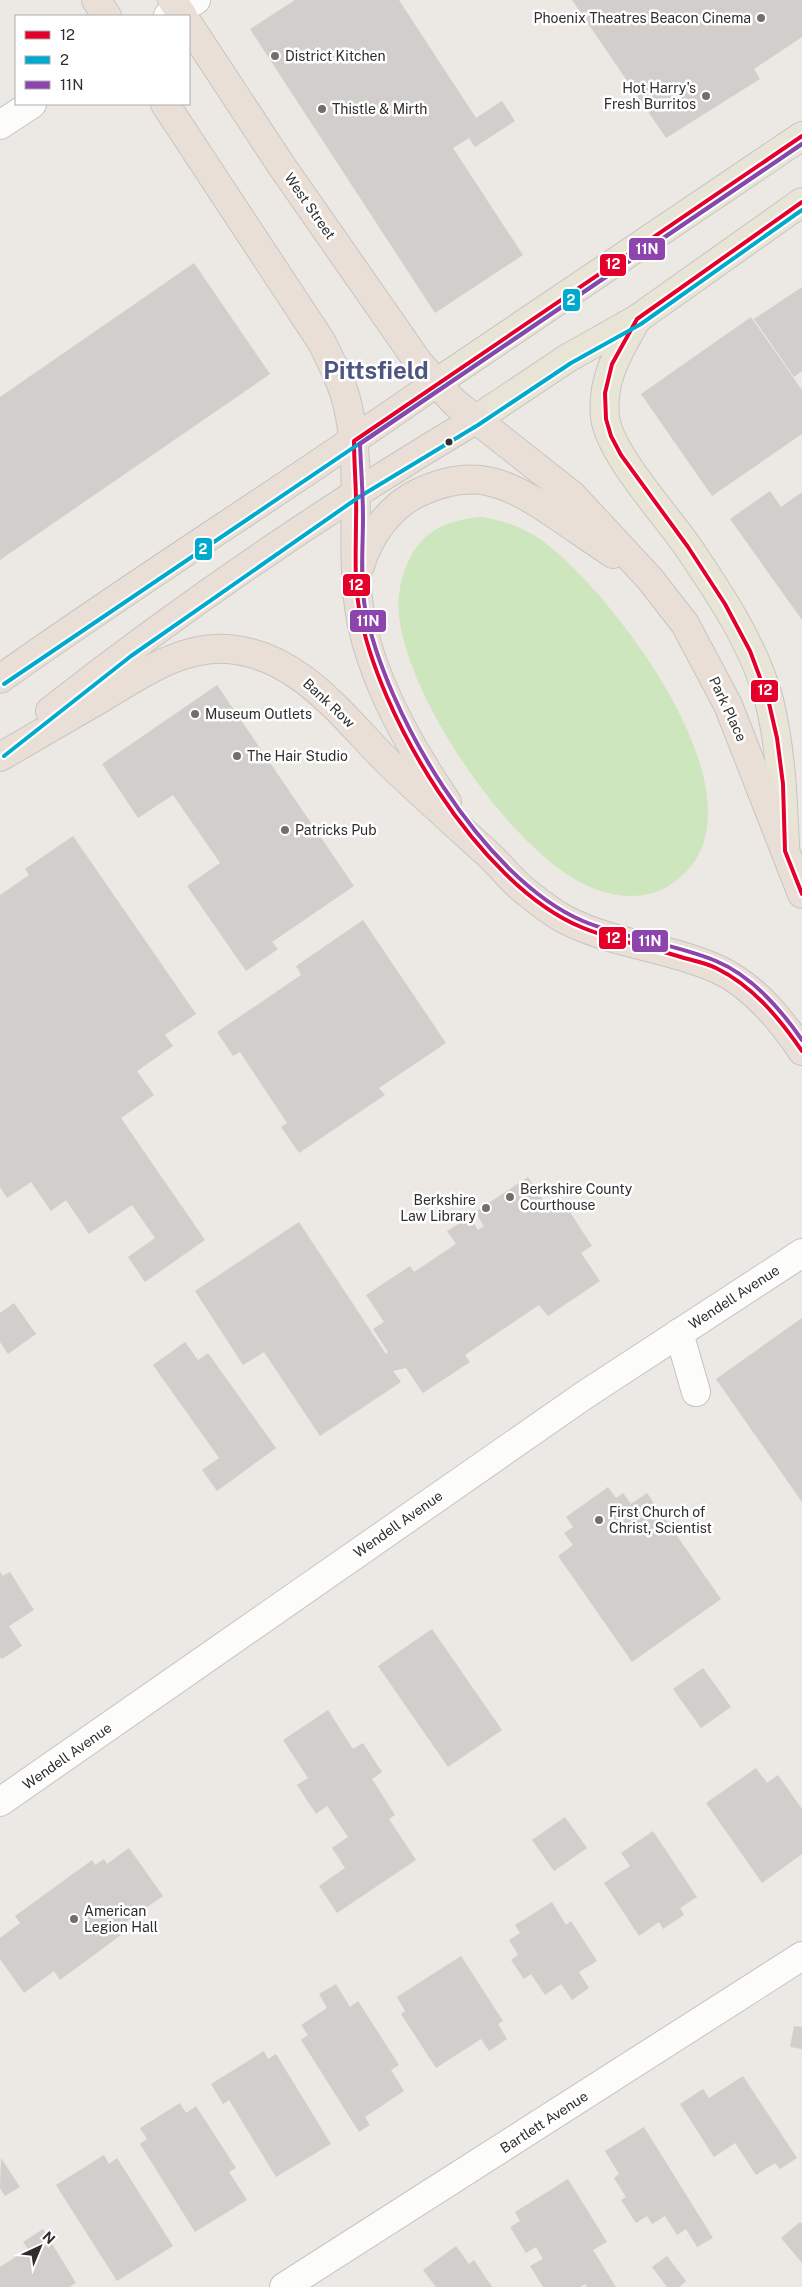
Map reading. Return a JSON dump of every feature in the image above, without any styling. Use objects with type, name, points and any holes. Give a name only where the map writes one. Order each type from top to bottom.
[{"type":"highway","points":[[96,0],[106,15]]},
{"type":"highway","name":"West Street","points":[[190,25],[309,206],[402,341],[436,383]]},
{"type":"highway","points":[[166,105],[321,341],[339,378],[348,407],[354,441]]},
{"type":"highway","points":[[0,679],[268,496],[354,441],[436,383]]},
{"type":"highway","name":"Park Place","points":[[436,383],[475,420],[530,460],[572,495],[650,578],[684,624],[728,705],[794,845],[802,894]]},
{"type":"highway","points":[[0,751],[127,651],[356,492],[475,420]]},
{"type":"highway","name":"Bank Row","points":[[354,441],[356,577],[359,608],[365,637],[390,701],[417,758],[456,815],[490,856]]},
{"type":"highway","name":"Park Place","points":[[470,478],[492,481],[521,492],[650,578]]},
{"type":"highway","name":"Bank Row","points":[[356,577],[366,545],[382,522],[406,499],[436,485],[470,478]]},
{"type":"highway","name":"Bank Row","points":[[0,757],[162,664],[208,650],[228,649],[270,659],[290,669],[321,693],[388,761],[490,856],[524,891],[565,920],[607,936],[716,968],[745,987],[774,1013],[798,1046]]},
{"type":"main road","points":[[436,383],[802,136]]},
{"type":"main road","points":[[475,420],[568,358],[637,319],[802,202]]},
{"type":"main road","points":[[637,319],[612,364],[607,377],[605,393],[606,419],[611,436],[620,455],[688,547],[720,596],[750,651],[768,699],[777,738],[794,845]]},
{"type":"street","points":[[0,125],[30,105]]},
{"type":"street","name":"Wendell Avenue","points":[[0,1802],[570,1405],[802,1252]]},
{"type":"street","points":[[679,1333],[696,1392]]},
{"type":"street","name":"Bartlett Avenue","points":[[284,2287],[802,1956]]},
{"type":"green space","points":[[481,517],[504,522],[526,531],[540,539],[571,565],[606,603],[642,650],[674,702],[697,755],[708,805],[701,849],[673,883],[664,888],[646,895],[617,895],[598,890],[567,874],[535,848],[503,815],[473,777],[447,736],[425,695],[409,657],[400,623],[399,597],[404,572],[417,547],[432,532],[450,523]]},
{"type":"building","points":[[295,0],[399,0],[476,118],[502,101],[515,121],[475,147],[469,138],[453,148],[523,255],[435,313],[250,29]]},
{"type":"building","points":[[572,0],[802,0],[802,37],[754,69],[760,79],[666,138]]},
{"type":"building","points":[[194,263],[270,374],[0,560],[0,397]]},
{"type":"building","points":[[802,287],[802,371],[794,377],[754,319]]},
{"type":"building","points":[[751,317],[802,390],[802,434],[712,496],[641,394]]},
{"type":"building","points":[[770,491],[781,507],[802,492],[802,620],[730,519]]},
{"type":"building","points":[[217,685],[354,886],[272,942],[278,949],[246,971],[187,886],[220,863],[173,795],[138,818],[102,764]]},
{"type":"building","points":[[73,836],[196,1014],[165,1035],[173,1046],[137,1071],[154,1095],[121,1118],[205,1240],[145,1282],[128,1257],[155,1238],[132,1205],[89,1234],[66,1200],[51,1211],[31,1182],[7,1198],[0,1187],[0,895],[29,875],[25,869]]},
{"type":"building","points":[[363,920],[446,1043],[379,1088],[385,1095],[299,1153],[281,1127],[287,1123],[240,1052],[233,1056],[217,1032],[301,975],[296,966]]},
{"type":"building","points":[[528,1177],[549,1209],[562,1200],[592,1246],[581,1253],[600,1281],[548,1316],[539,1305],[465,1355],[470,1362],[423,1393],[406,1368],[393,1371],[401,1382],[320,1436],[264,1352],[243,1365],[195,1291],[299,1222],[386,1354],[388,1352],[373,1329],[384,1322],[366,1295],[410,1266],[414,1272],[456,1244],[447,1231],[470,1217],[478,1230],[484,1226],[475,1212]]},
{"type":"building","points":[[14,1303],[36,1334],[8,1354],[0,1342],[0,1313]]},
{"type":"building","points":[[802,1318],[802,1502],[716,1379]]},
{"type":"building","points":[[185,1342],[198,1360],[208,1353],[276,1448],[217,1491],[202,1470],[219,1458],[153,1365]]},
{"type":"building","points":[[608,1487],[616,1498],[623,1493],[631,1504],[647,1493],[721,1599],[632,1662],[558,1556],[573,1545],[564,1533],[573,1527],[566,1517]]},
{"type":"building","points":[[0,1572],[3,1576],[10,1572],[34,1610],[9,1626],[22,1646],[2,1659],[0,1657]]},
{"type":"building","points":[[432,1629],[502,1730],[448,1767],[378,1666]]},
{"type":"building","points":[[703,1668],[731,1707],[701,1728],[673,1689]]},
{"type":"building","points":[[328,1710],[353,1749],[363,1743],[382,1772],[372,1779],[395,1815],[389,1819],[416,1860],[337,1913],[319,1886],[345,1868],[332,1848],[348,1837],[327,1806],[316,1814],[297,1785],[308,1778],[283,1740]]},
{"type":"building","points":[[756,1768],[767,1783],[778,1775],[802,1809],[802,1854],[762,1883],[706,1803]]},
{"type":"building","points":[[565,1817],[587,1848],[554,1871],[532,1840]]},
{"type":"building","points":[[653,1831],[697,1897],[680,1908],[684,1915],[663,1929],[659,1922],[639,1936],[604,1883],[630,1866],[621,1853]]},
{"type":"building","name":"American Legion Hall","points":[[129,1848],[163,1896],[116,1929],[121,1935],[60,1980],[54,1971],[24,1993],[0,1959],[0,1938],[20,1923],[15,1916],[92,1860],[95,1865],[104,1859],[107,1864]]},
{"type":"building","points":[[552,1902],[566,1925],[571,1921],[597,1961],[579,1972],[589,1988],[572,2000],[561,1984],[545,1995],[531,1974],[524,1979],[511,1960],[518,1955],[509,1940],[520,1933],[515,1925]]},
{"type":"building","points":[[461,1956],[503,2021],[498,2024],[507,2039],[489,2051],[481,2039],[436,2068],[401,2014],[405,2011],[397,1997]]},
{"type":"building","points":[[336,1984],[350,2007],[358,2001],[399,2065],[391,2070],[404,2091],[365,2117],[370,2125],[359,2132],[301,2040],[308,2035],[301,2025],[327,2008],[319,1994]]},
{"type":"building","points":[[794,2026],[802,2027],[802,2049],[790,2047]]},
{"type":"building","points":[[264,2051],[268,2059],[276,2054],[331,2144],[276,2177],[229,2100],[223,2104],[211,2084]]},
{"type":"building","points":[[743,2076],[797,2158],[780,2169],[775,2163],[756,2175],[735,2143],[714,2157],[680,2104],[703,2089],[709,2098]]},
{"type":"building","points":[[180,2103],[186,2113],[196,2106],[236,2168],[229,2172],[247,2200],[195,2232],[140,2144],[147,2139],[140,2128]]},
{"type":"building","points":[[644,2127],[713,2238],[697,2247],[686,2229],[677,2235],[665,2216],[652,2224],[647,2216],[636,2223],[621,2200],[626,2197],[614,2178],[619,2174],[605,2151]]},
{"type":"building","points":[[104,2155],[109,2164],[117,2158],[173,2246],[117,2281],[56,2185]]},
{"type":"building","points":[[1,2158],[20,2187],[5,2196],[0,2188]]},
{"type":"building","points":[[568,2179],[607,2242],[593,2250],[616,2287],[587,2287],[585,2284],[580,2287],[543,2287],[530,2266],[543,2259],[536,2247],[526,2253],[510,2227],[520,2221],[515,2212]]},
{"type":"building","points":[[800,2222],[802,2224],[802,2263],[781,2238]]},
{"type":"building","points":[[43,2229],[76,2283],[69,2287],[0,2287],[0,2267],[28,2249],[23,2242]]},
{"type":"building","points":[[456,2246],[469,2264],[474,2260],[492,2287],[436,2287],[423,2270]]},
{"type":"building","points":[[667,2256],[686,2281],[679,2287],[667,2287],[652,2267]]},
{"type":"transit line","name":"12","points":[[802,136],[354,441],[356,586],[369,650],[387,697],[410,744],[438,791],[470,835],[505,874],[543,905],[581,927],[619,940],[704,963],[729,975],[764,1004],[802,1051]]},
{"type":"transit line","name":"2","points":[[4,684],[802,144]]},
{"type":"transit line","name":"11N","points":[[802,144],[360,444],[363,509],[363,585],[365,608],[376,650],[393,695],[416,741],[444,787],[475,830],[509,869],[545,899],[583,921],[615,932],[700,955],[729,967],[742,975],[775,1005],[802,1040]]},
{"type":"transit line","name":"12","points":[[802,202],[637,319],[612,364],[605,393],[606,419],[611,436],[621,455],[688,547],[725,604],[750,651],[768,699],[777,738],[783,784],[785,851],[802,894]]},
{"type":"transit line","name":"2","points":[[4,756],[131,656],[359,497],[478,425],[571,363],[641,324],[802,210]]},
{"type":"place","name":"Phoenix Theatres Beacon Cinema","points":[[761,18]]},
{"type":"place","name":"District Kitchen","points":[[275,56]]},
{"type":"place","name":"Hot Harry's Fresh Burritos","points":[[706,96]]},
{"type":"place","name":"Thistle & Mirth","points":[[322,109]]},
{"type":"place","name":"Museum Outlets","points":[[195,714]]},
{"type":"place","name":"The Hair Studio","points":[[237,756]]},
{"type":"place","name":"Patricks Pub","points":[[285,830]]},
{"type":"place","name":"Berkshire County Courthouse","points":[[510,1197]]},
{"type":"place","name":"Berkshire Law Library","points":[[486,1208]]},
{"type":"place","name":"First Church of Christ, Scientist","points":[[599,1520]]},
{"type":"place","name":"American Legion Hall","points":[[74,1919]]},
{"type":"district","name":"Pittsfield","points":[[376,370]]}]
